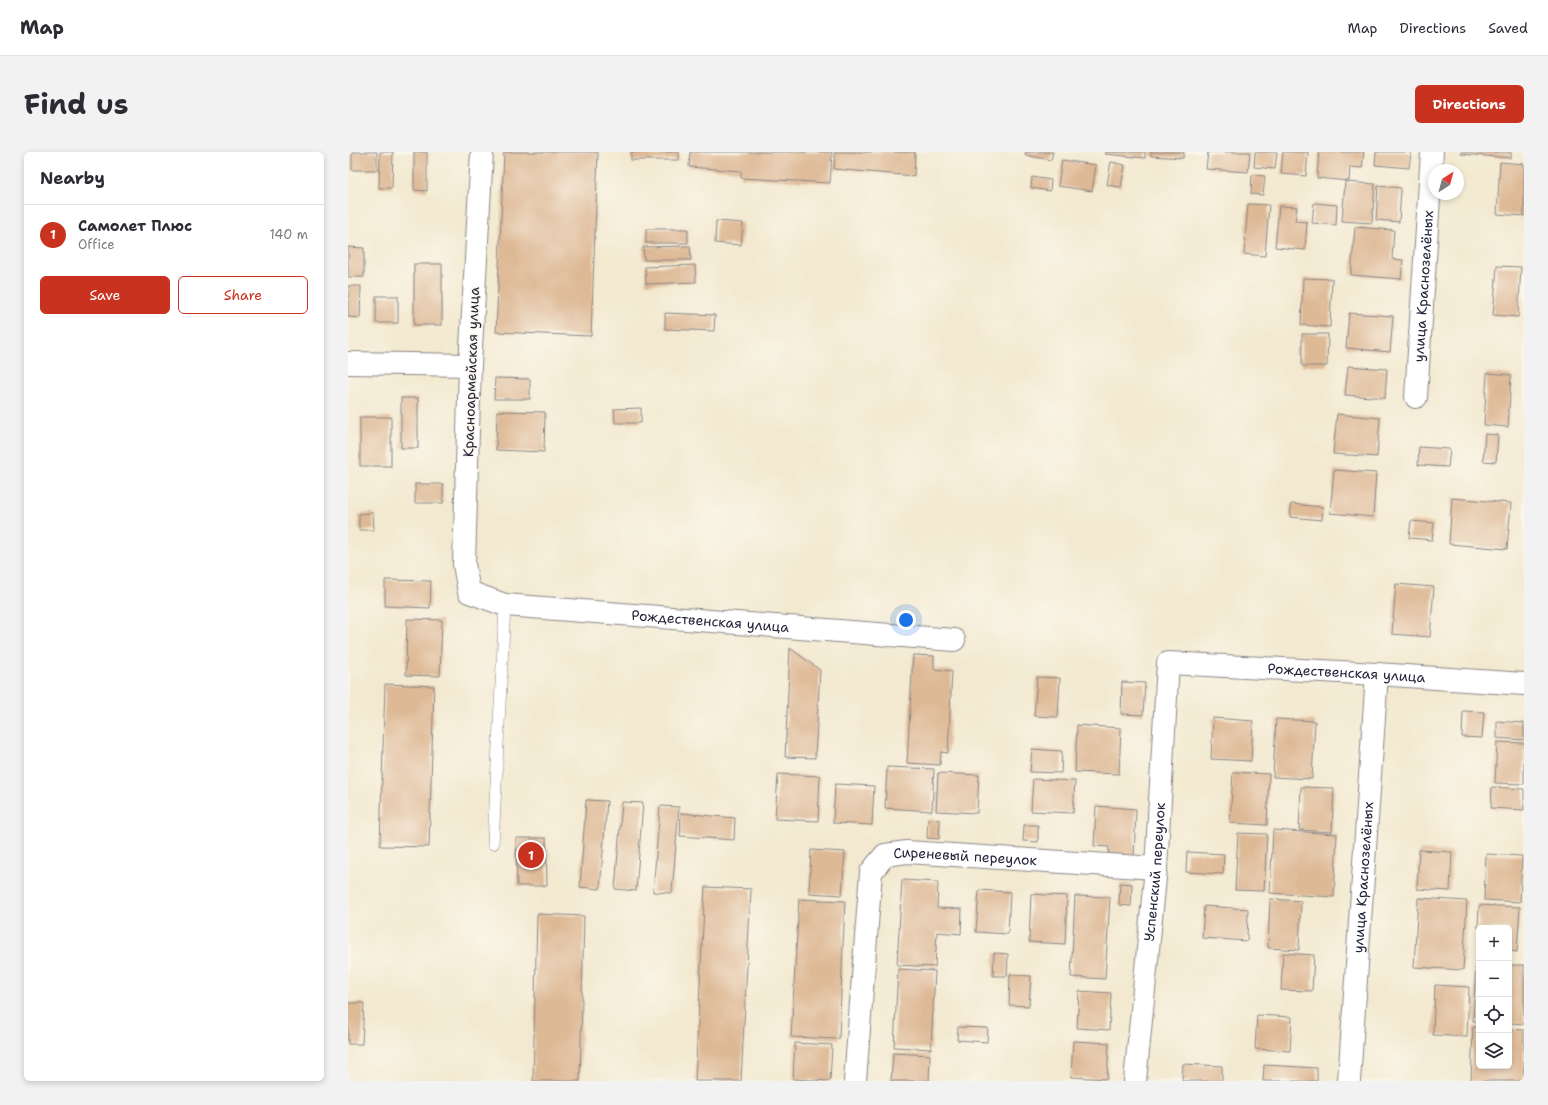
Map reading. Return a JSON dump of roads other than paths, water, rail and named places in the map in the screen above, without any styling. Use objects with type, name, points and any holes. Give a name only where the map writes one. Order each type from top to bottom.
[{"type":"street","name":"Красноармейская улица","points":[[469,592],[464,564],[470,365],[482,152]]},
{"type":"street","name":"улица Краснозелёных","points":[[1416,397],[1432,152]]},
{"type":"street","points":[[348,364],[470,365]]},
{"type":"street","name":"Рождественская улица","points":[[469,592],[505,605],[954,640]]},
{"type":"street","name":"Рождественская улица","points":[[1168,663],[1377,674],[1524,684]]},
{"type":"street","name":"Успенский переулок","points":[[1135,1081],[1156,868],[1168,663]]},
{"type":"street","name":"улица Краснозелёных","points":[[1349,1081],[1377,674]]},
{"type":"street","name":"Сиреневый переулок","points":[[855,1081],[871,872],[885,854],[907,852],[1156,868]]},
{"type":"lane","points":[[493,844],[505,605]]},
{"type":"place","name":"Самолет Плюс","points":[[531,855]]}]
